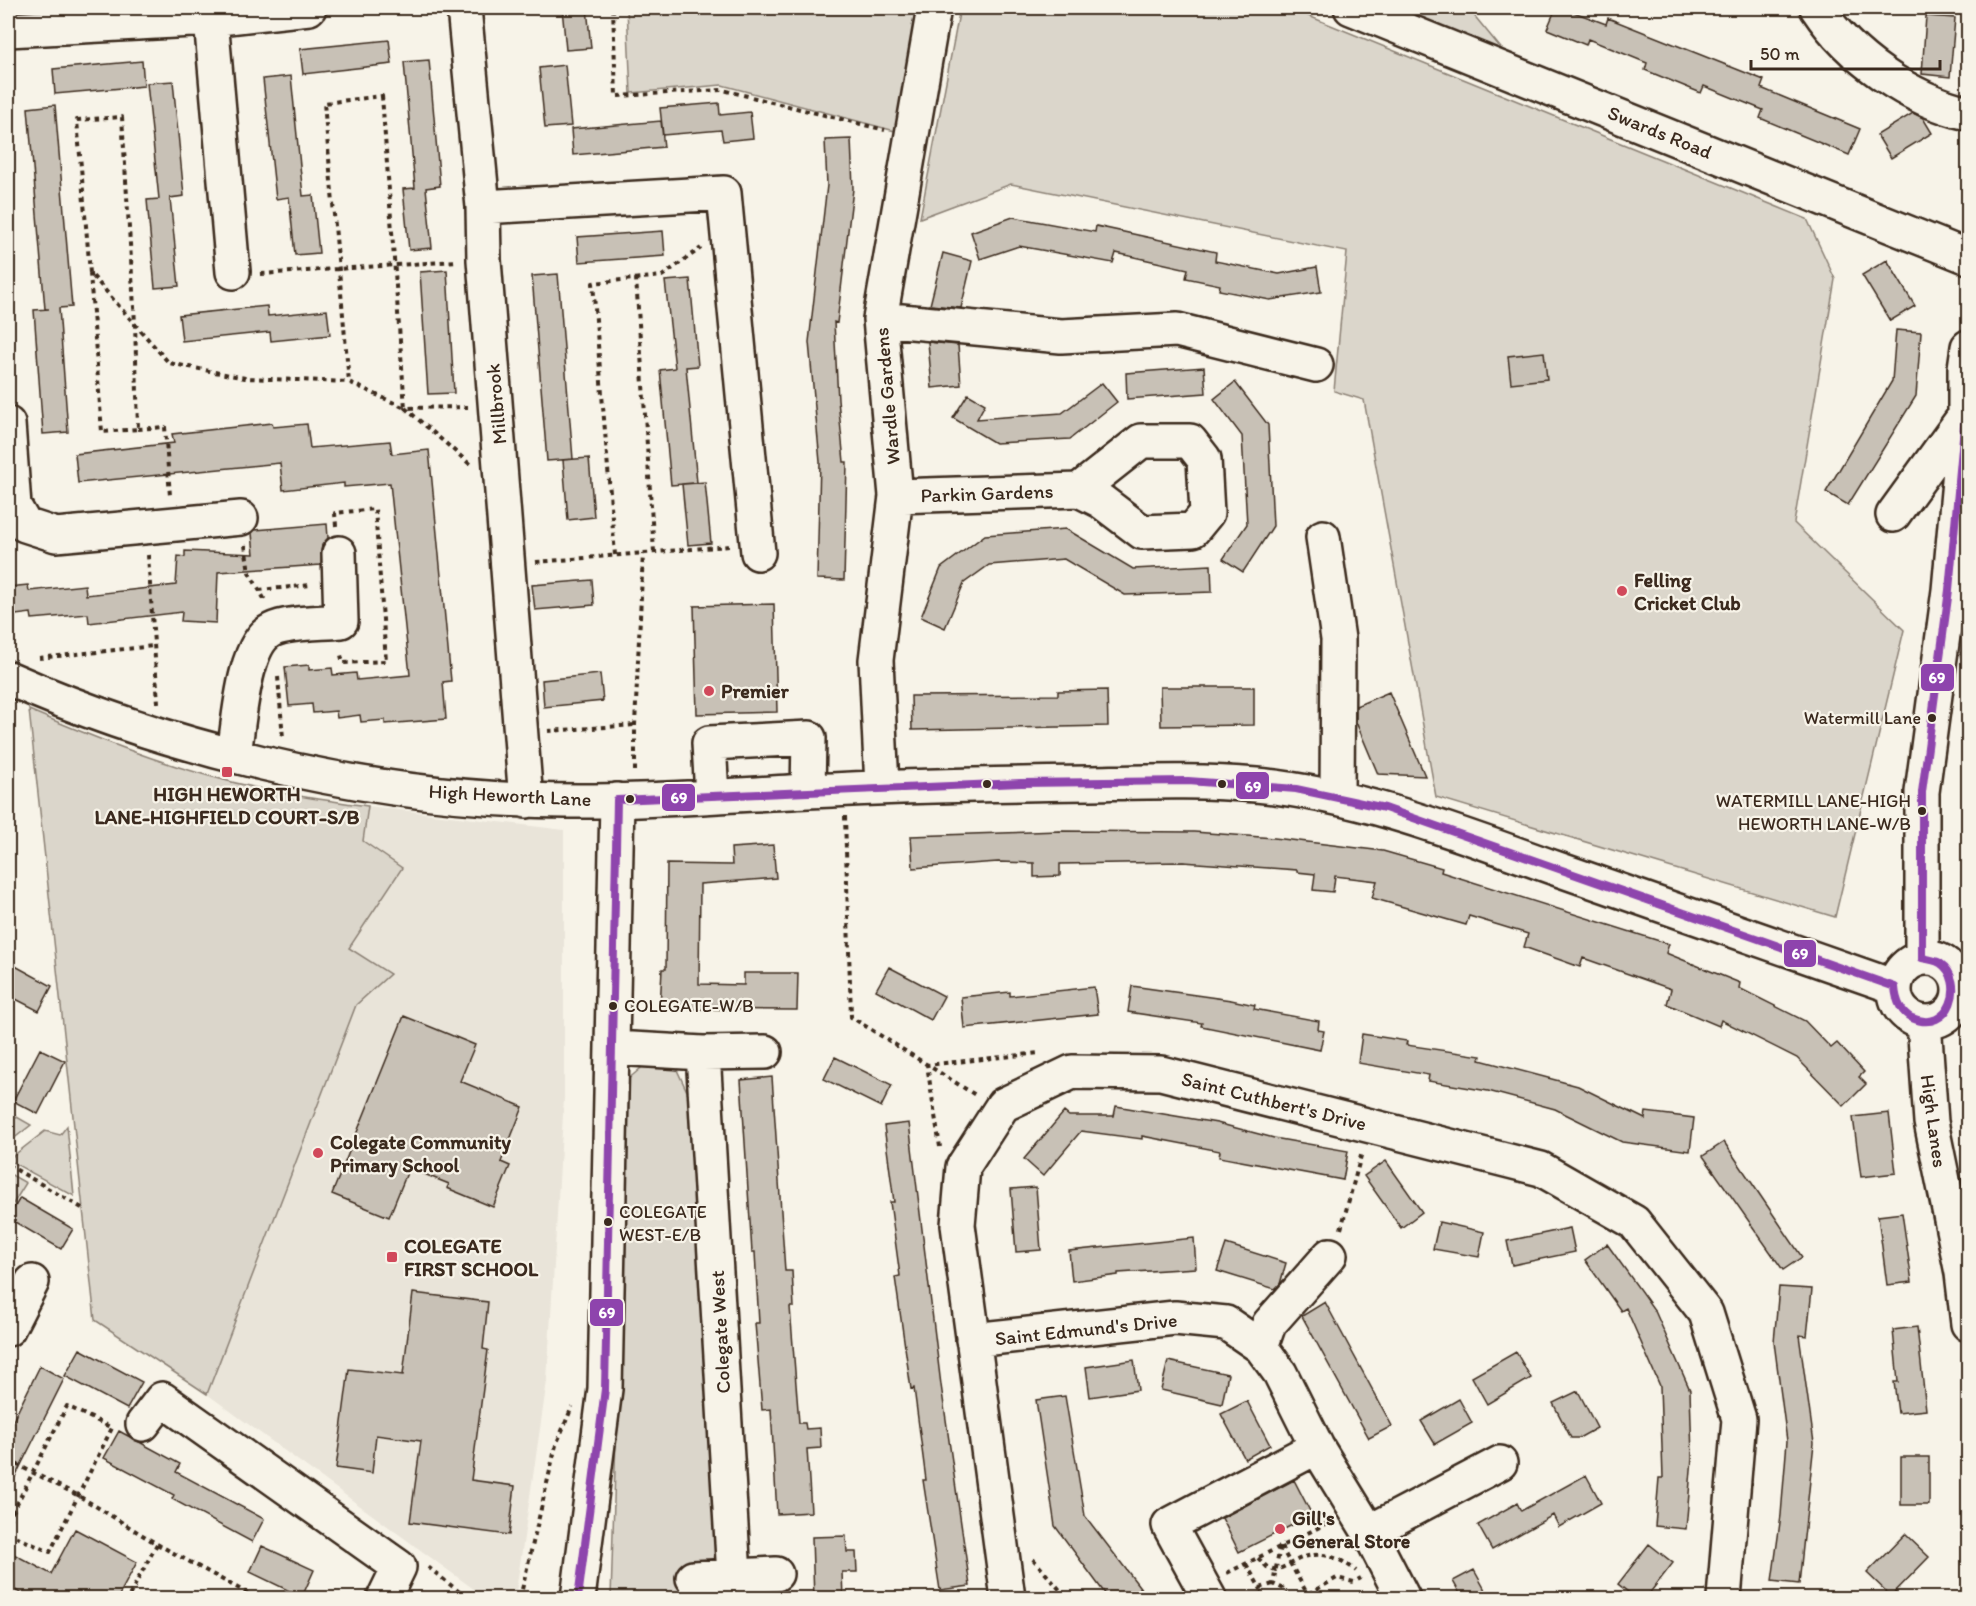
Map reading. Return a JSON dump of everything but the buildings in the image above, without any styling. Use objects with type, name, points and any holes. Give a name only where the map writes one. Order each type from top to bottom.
[{"type":"street","points":[[8,30],[211,19],[309,8]]},
{"type":"street","name":"Millbrook","points":[[464,8],[483,207],[484,260],[523,733],[526,801]]},
{"type":"street","name":"Wardle Gardens","points":[[882,787],[876,660],[896,496],[880,319],[934,8]]},
{"type":"street","name":"Swards Road","points":[[1351,8],[1968,258]]},
{"type":"street","points":[[1817,8],[1850,47],[1917,97],[1968,113]]},
{"type":"street","points":[[211,19],[233,272]]},
{"type":"street","points":[[483,207],[724,193],[758,548]]},
{"type":"street","points":[[880,319],[1061,336],[1177,330],[1316,365]]},
{"type":"street","points":[[1922,958],[1922,792],[1959,591],[1965,368],[1968,347]]},
{"type":"street","points":[[1893,515],[1965,415]]},
{"type":"street","points":[[8,444],[14,506],[26,525],[56,535],[241,518]]},
{"type":"street","name":"Parkin Gardens","points":[[896,496],[1079,490]]},
{"type":"street","points":[[1323,537],[1338,639],[1337,797]]},
{"type":"street","points":[[234,754],[253,651],[259,640],[274,628],[341,621],[340,568]]},
{"type":"street","name":"High Heworth Lane","points":[[13,680],[91,711],[160,734],[234,754],[361,783],[526,801],[626,800],[882,787],[1188,781],[1263,786],[1337,797],[1385,808],[1895,987]]},
{"type":"street","points":[[712,796],[710,743],[809,738],[808,790]]},
{"type":"street","points":[[578,1599],[605,1389],[614,1048],[626,800]]},
{"type":"street","points":[[1922,958],[1943,962],[1951,969],[1960,987],[1963,1003],[1940,1020],[1924,1022],[1910,1018],[1902,1011],[1897,1002],[1895,987],[1902,969],[1910,962],[1922,958]]},
{"type":"street","name":"High Lanes","points":[[1924,1022],[1931,1122],[1962,1273],[1968,1324]]},
{"type":"street","points":[[614,1048],[703,1053],[765,1052]]},
{"type":"street","name":"Colegate West","points":[[703,1053],[735,1576]]},
{"type":"street","name":"Saint Cuthbert's Drive","points":[[1008,1599],[958,1225],[963,1167],[1003,1105],[1072,1072],[1161,1073],[1541,1169],[1634,1222],[1706,1313],[1739,1419],[1724,1599]]},
{"type":"street","points":[[1261,1347],[1269,1324],[1330,1255]]},
{"type":"street","points":[[8,1329],[32,1282]]},
{"type":"street","name":"Saint Edmund's Drive","points":[[974,1340],[1176,1318],[1226,1323],[1261,1347],[1280,1374],[1317,1447],[1370,1533],[1374,1572],[1402,1599]]},
{"type":"street","points":[[143,1424],[162,1399],[399,1567],[384,1599]]},
{"type":"street","points":[[1205,1592],[1168,1525],[1317,1447]]},
{"type":"street","points":[[1370,1533],[1500,1463]]},
{"type":"street","points":[[693,1578],[777,1574]]},
{"type":"path","points":[[613,8],[616,96],[723,90],[910,136]]},
{"type":"path","points":[[349,382],[324,103],[382,96],[405,408]]},
{"type":"path","points":[[138,429],[135,323],[122,117],[77,120],[102,432],[165,427],[169,496],[181,495]]},
{"type":"path","points":[[615,555],[593,282],[662,276],[728,228]]},
{"type":"path","points":[[233,272],[269,274],[484,260]]},
{"type":"path","points":[[90,273],[169,363],[246,378],[349,382],[405,408],[503,493]]},
{"type":"path","points":[[636,278],[654,552]]},
{"type":"path","points":[[405,408],[496,406]]},
{"type":"path","points":[[241,518],[249,572],[274,628],[285,766]]},
{"type":"path","points":[[145,526],[160,734]]},
{"type":"path","points":[[508,564],[654,552],[758,548]]},
{"type":"path","points":[[626,800],[634,725],[644,553]]},
{"type":"path","points":[[259,590],[340,568]]},
{"type":"path","points":[[13,680],[29,659],[154,646]]},
{"type":"path","points":[[523,733],[634,725]]},
{"type":"path","points":[[844,789],[851,1017],[1000,1111]]},
{"type":"path","points":[[1330,1255],[1337,1243],[1369,1125]]},
{"type":"path","points":[[8,1165],[82,1208]]},
{"type":"path","points":[[520,1599],[556,1445],[579,1389],[605,1389]]},
{"type":"path","points":[[8,1521],[67,1406],[112,1428],[50,1552],[8,1533]]},
{"type":"path","points":[[8,1460],[79,1496],[256,1599]]},
{"type":"path","points":[[1205,1592],[1246,1564],[1321,1527]]},
{"type":"path","points":[[128,1599],[158,1544]]},
{"type":"path","points":[[1281,1547],[1308,1595]]},
{"type":"path","points":[[1273,1584],[1281,1547]]},
{"type":"path","points":[[1258,1558],[1267,1567],[1276,1570],[1302,1558],[1318,1554],[1336,1557],[1374,1572]]},
{"type":"path","points":[[399,1567],[419,1560],[467,1599]]},
{"type":"path","points":[[1246,1564],[1266,1599]]},
{"type":"path","points":[[1301,1599],[1338,1578],[1354,1582],[1374,1572]]},
{"type":"path","points":[[1260,1588],[1273,1584],[1284,1589],[1289,1599]]},
{"type":"shaded area","points":[[627,8],[919,8],[895,131],[722,85],[631,93]]},
{"type":"shaded area","points":[[960,8],[1289,8],[1807,219],[1835,279],[1794,523],[1904,630],[1835,917],[1436,797],[1364,400],[1334,391],[1347,252],[1011,184],[920,218]]},
{"type":"shaded area","points":[[1387,8],[1468,8],[1509,58]]},
{"type":"shaded area","name":"Colegate Community Primary School","points":[[29,710],[104,742],[185,769],[276,792],[368,806],[564,830],[564,1098],[547,1381],[515,1598],[486,1598],[207,1394],[95,1320]]},
{"type":"shaded area","points":[[29,710],[120,747],[213,777],[288,794],[368,806],[363,841],[402,868],[349,948],[390,974],[356,1005],[207,1394],[95,1320]]},
{"type":"shaded area","points":[[1968,789],[1968,895],[1964,842]]},
{"type":"shaded area","points":[[647,1063],[677,1070],[691,1100],[722,1591],[735,1598],[611,1598],[627,1080]]},
{"type":"shaded area","points":[[8,1112],[31,1125],[8,1143]]},
{"type":"shaded area","points":[[67,1126],[74,1196],[8,1160],[45,1131],[60,1135]]},
{"type":"shaded area","points":[[8,1173],[26,1183],[8,1212]]},
{"type":"transit line","name":"69","points":[[578,1598],[605,1389],[617,800],[1021,783],[1188,781],[1296,789],[1385,808],[1895,987],[1899,1005],[1904,1012],[1912,1018],[1925,1021],[1936,1019],[1945,1013],[1953,993],[1948,971],[1940,963],[1922,958],[1922,792],[1949,590],[1965,415],[1968,347]]},
{"type":"place","name":"Felling Cricket Club","points":[[1622,591]]},
{"type":"place","name":"Premier","points":[[709,691]]},
{"type":"place","name":"Watermill Lane","points":[[1932,718]]},
{"type":"place","name":"HIGH HEWORTH LANE-HIGHFIELD COURT-S/B","points":[[227,772]]},
{"type":"place","name":"WATERMILL LANE-HIGH HEWORTH LANE-W/B","points":[[1922,811]]},
{"type":"place","name":"COLEGATE-W/B","points":[[613,1006]]},
{"type":"place","name":"Colegate Community Primary School","points":[[318,1153]]},
{"type":"place","name":"COLEGATE WEST-E/B","points":[[608,1222]]},
{"type":"place","name":"COLEGATE FIRST SCHOOL","points":[[392,1257]]},
{"type":"place","name":"Gill's General Store","points":[[1280,1529]]}]
